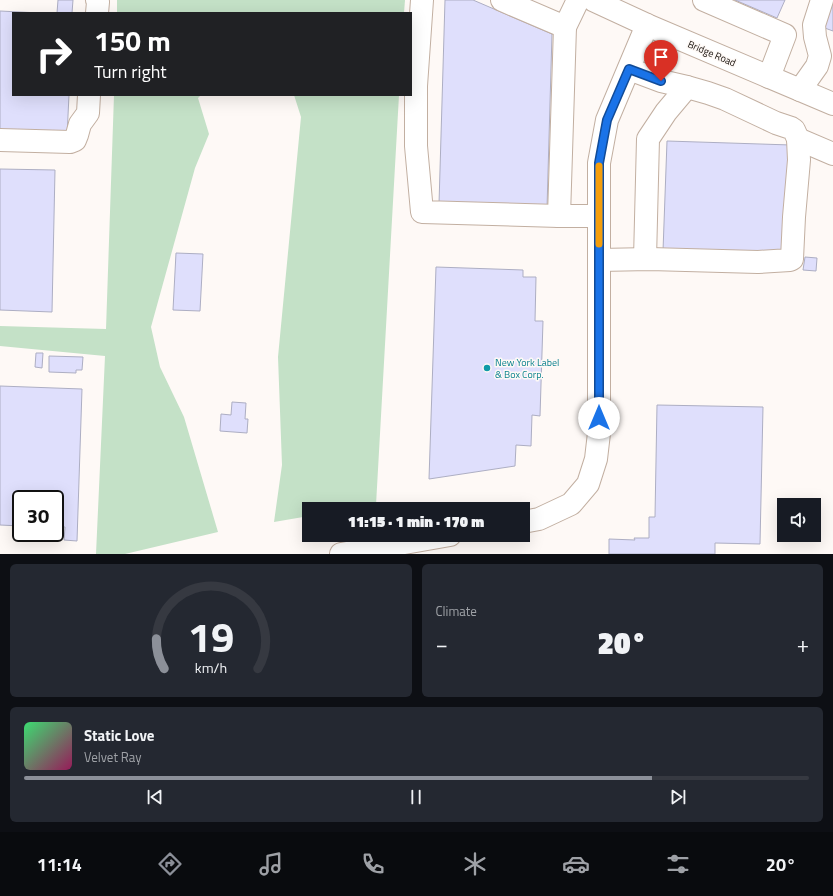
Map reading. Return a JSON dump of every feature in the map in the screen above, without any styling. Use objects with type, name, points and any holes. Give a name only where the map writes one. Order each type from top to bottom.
[{"type":"street","points":[[97,0],[97,12]]},
{"type":"street","points":[[422,0],[416,93],[416,146],[422,212],[599,216]]},
{"type":"street","points":[[502,0],[565,27]]},
{"type":"street","points":[[559,216],[565,27],[578,0]]},
{"type":"street","name":"Bridge Road","points":[[593,0],[648,26],[833,104]]},
{"type":"street","points":[[704,0],[785,35],[769,77]]},
{"type":"street","points":[[800,90],[817,66],[826,58],[815,37],[814,25],[822,0]]},
{"type":"street","points":[[530,521],[539,519],[571,504],[588,484],[596,460],[599,433],[599,163],[607,120],[648,26]]},
{"type":"street","points":[[599,260],[645,259],[758,262],[792,259],[798,160],[798,139],[794,130],[708,93],[661,81],[629,69]]},
{"type":"street","points":[[645,259],[648,139],[666,112],[687,87]]},
{"type":"street","points":[[0,140],[70,142],[75,140],[80,124],[88,113],[89,96]]},
{"type":"street","points":[[798,139],[833,154]]},
{"type":"street","points":[[341,554],[410,542]]},
{"type":"green space","points":[[117,0],[405,0],[404,12],[117,12]]},
{"type":"green space","points":[[114,96],[200,96],[198,98],[209,134],[195,168],[151,327],[160,367],[184,417],[218,532],[125,554],[96,554],[105,356],[0,346],[0,326],[106,329]]},
{"type":"green space","points":[[294,96],[399,96],[376,502],[302,502],[302,517],[274,522],[282,465],[278,357],[301,117]]},
{"type":"building","points":[[58,0],[73,0],[72,12],[57,12]]},
{"type":"building","points":[[445,0],[473,0],[552,34],[547,208],[439,204]]},
{"type":"building","points":[[735,0],[785,0],[777,18]]},
{"type":"building","points":[[833,0],[833,31],[822,27]]},
{"type":"building","points":[[0,11],[20,12],[12,12],[12,96],[69,96],[67,136],[0,133]]},
{"type":"building","points":[[667,141],[791,145],[787,255],[663,251]]},
{"type":"building","points":[[0,169],[55,170],[52,312],[0,310]]},
{"type":"building","points":[[176,253],[203,254],[200,311],[173,310]]},
{"type":"building","points":[[805,257],[817,258],[816,271],[803,270]]},
{"type":"building","name":"New York Label & Box Corp.","points":[[436,267],[523,270],[523,277],[536,277],[535,321],[543,321],[540,416],[532,415],[531,446],[516,445],[515,466],[429,479]]},
{"type":"building","points":[[36,353],[43,353],[42,368],[35,367]]},
{"type":"building","points":[[49,356],[83,357],[82,370],[76,370],[76,373],[49,372]]},
{"type":"building","points":[[0,386],[82,389],[77,541],[64,540],[64,490],[12,490],[12,526],[0,525]]},
{"type":"building","points":[[232,402],[246,403],[245,419],[248,419],[247,433],[220,431],[221,414],[231,415]]},
{"type":"building","points":[[657,405],[763,407],[760,544],[715,543],[715,554],[609,554],[609,539],[635,540],[634,538],[649,538],[649,517],[655,517]]},
{"type":"slow traffic","points":[[599,166],[599,244]]},
{"type":"place","name":"New York Label & Box Corp.","points":[[487,368]]},
{"type":"route","points":[[599,418],[599,163],[607,120],[629,69],[661,81]]}]
